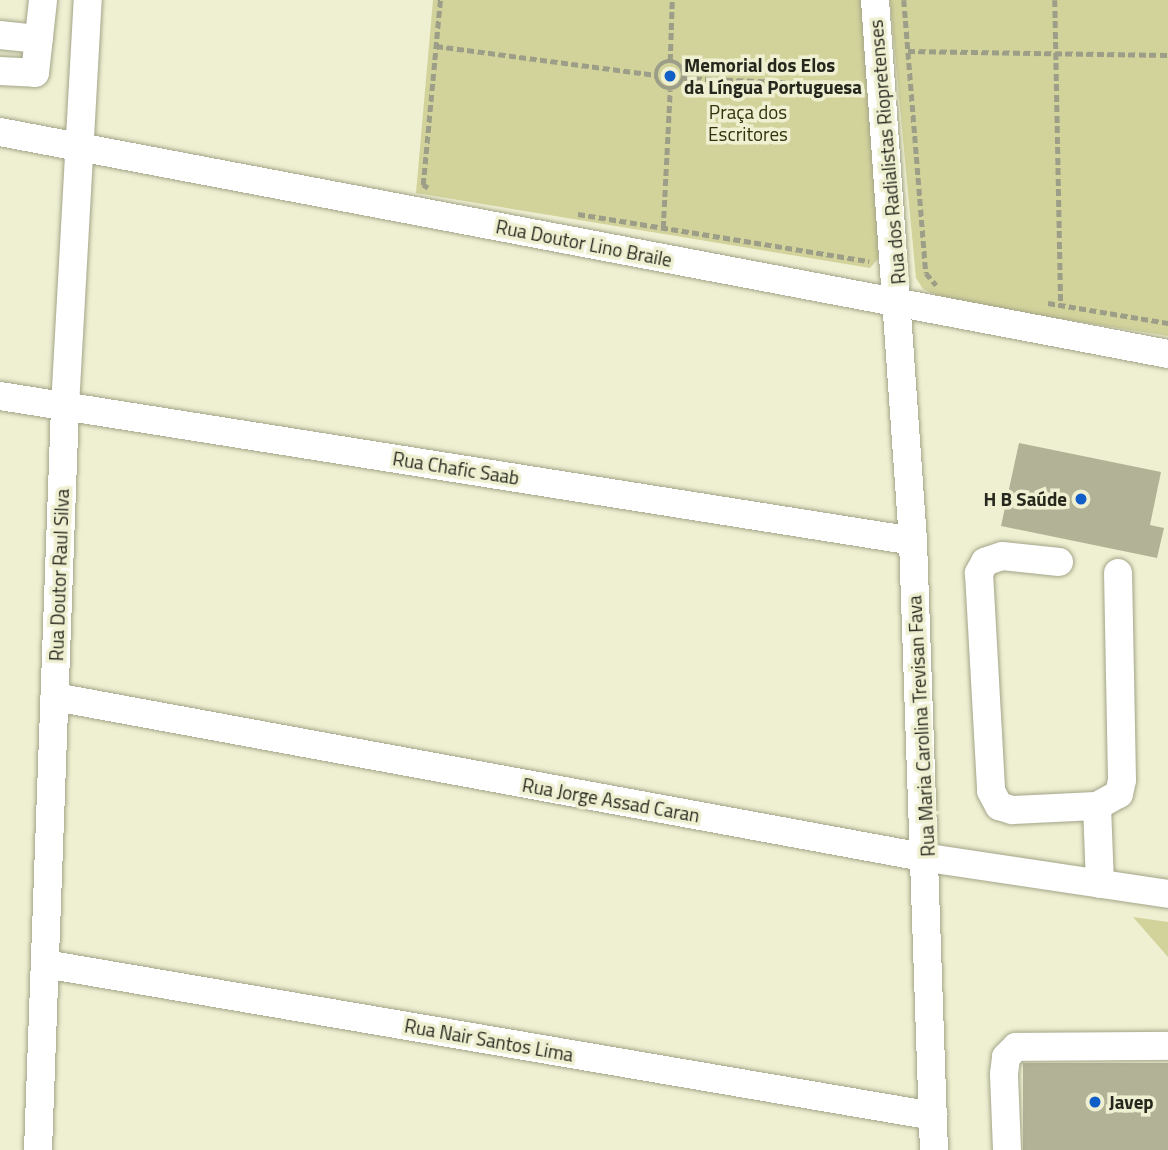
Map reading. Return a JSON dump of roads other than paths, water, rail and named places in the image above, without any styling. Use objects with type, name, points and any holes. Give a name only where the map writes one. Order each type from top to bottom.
[{"type":"street","points":[[0,71],[35,73],[43,0]]},
{"type":"street","name":"Rua Doutor Raul Silva","points":[[38,1150],[76,147],[88,0]]},
{"type":"street","name":"Rua dos Radialistas Riopretenses","points":[[874,0],[899,303]]},
{"type":"street","points":[[0,35],[39,39]]},
{"type":"street","name":"Rua Doutor Lino Braile","points":[[0,132],[1168,354]]},
{"type":"street","name":"Rua Maria Carolina Trevisan Fava","points":[[899,303],[928,858],[934,1150]]},
{"type":"street","name":"Rua Chafic Saab","points":[[0,396],[913,541]]},
{"type":"street","points":[[1059,562],[1002,556],[985,562],[979,573],[991,791],[999,806],[1012,810],[1097,806],[1119,794],[1122,780],[1118,573]]},
{"type":"street","name":"Rua Jorge Assad Caran","points":[[55,697],[928,858],[1168,894]]},
{"type":"street","points":[[1097,806],[1100,884]]},
{"type":"street","name":"Rua Nair Santos Lima","points":[[45,964],[933,1116]]},
{"type":"street","points":[[1007,1150],[1004,1074],[1006,1057],[1016,1047],[1168,1046]]},
{"type":"place","name":"Memorial dos Elos da Língua Portuguesa","points":[[670,76]]},
{"type":"place","name":"H B Saúde","points":[[1081,499]]},
{"type":"place","name":"Javep","points":[[1095,1102]]},
{"type":"park label","name":"Praça dos Escritores","points":[[748,123]]}]
